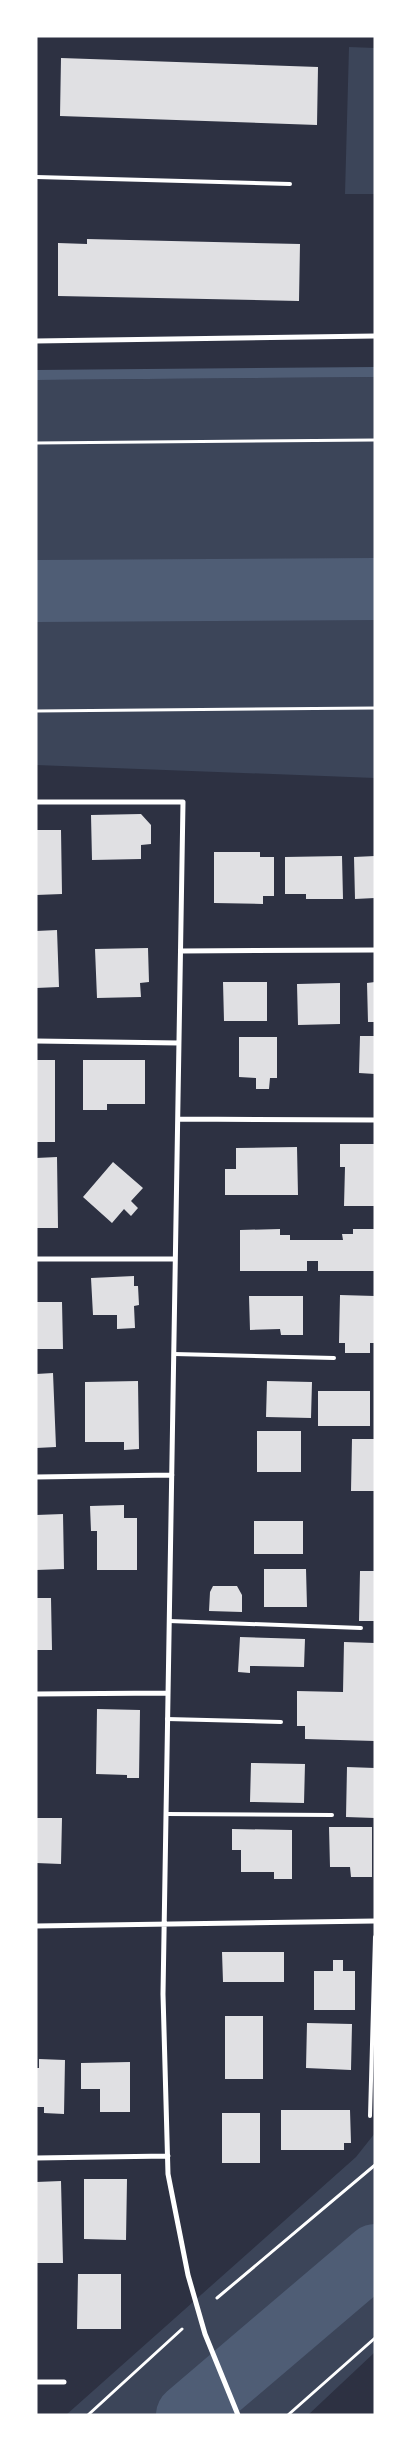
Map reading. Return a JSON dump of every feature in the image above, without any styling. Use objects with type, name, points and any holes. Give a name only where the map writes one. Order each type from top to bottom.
[{"type":"street","points":[[36,341],[375,336]]},
{"type":"street","points":[[36,802],[183,802],[163,1994],[168,2174],[188,2275],[205,2334],[238,2415]]},
{"type":"street","points":[[181,951],[375,950]]},
{"type":"street","points":[[36,1041],[179,1044]]},
{"type":"street","points":[[178,1119],[375,1120]]},
{"type":"street","points":[[36,1259],[176,1259]]},
{"type":"street","points":[[36,1477],[172,1475]]},
{"type":"street","points":[[36,1694],[168,1693]]},
{"type":"street","points":[[36,1926],[375,1921]]},
{"type":"street","points":[[36,2158],[168,2156]]},
{"type":"street","points":[[36,2382],[64,2382]]},
{"type":"lane","points":[[36,177],[290,184]]},
{"type":"lane","points":[[174,1354],[334,1358]]},
{"type":"lane","points":[[169,1621],[361,1628]]},
{"type":"lane","points":[[167,1718],[281,1722]]},
{"type":"lane","points":[[166,1814],[332,1815]]},
{"type":"lane","points":[[370,2116],[375,1937]]},
{"type":"path","points":[[36,443],[375,440]]},
{"type":"path","points":[[36,712],[375,708]]},
{"type":"path","points":[[88,2415],[199,2313],[375,2165]]},
{"type":"path","points":[[288,2415],[375,2338]]},
{"type":"shaded area","points":[[349,47],[375,48],[375,194],[345,194]]},
{"type":"shaded area","points":[[375,377],[375,778],[36,765],[36,380]]},
{"type":"shaded area","points":[[375,2133],[375,2352],[308,2415],[66,2415],[356,2157]]},
{"type":"building","points":[[61,58],[318,67],[317,125],[60,116]]},
{"type":"building","points":[[87,239],[300,244],[299,301],[58,296],[58,243],[87,244]]},
{"type":"building","points":[[141,814],[151,825],[151,844],[141,845],[141,859],[92,860],[91,815]]},
{"type":"building","points":[[36,830],[61,830],[62,894],[36,895]]},
{"type":"building","points":[[214,852],[260,852],[260,857],[274,857],[274,896],[263,896],[263,904],[214,903]]},
{"type":"building","points":[[342,856],[343,899],[306,899],[306,894],[285,894],[285,857]]},
{"type":"building","points":[[375,856],[375,898],[355,899],[354,857]]},
{"type":"building","points":[[57,930],[59,987],[36,988],[36,931]]},
{"type":"building","points":[[148,948],[149,982],[140,983],[141,997],[97,998],[95,949]]},
{"type":"building","points":[[223,982],[267,982],[267,1021],[224,1021]]},
{"type":"building","points":[[375,982],[375,1022],[368,1022],[367,983]]},
{"type":"building","points":[[340,983],[340,1024],[298,1025],[297,984]]},
{"type":"building","points":[[360,1036],[375,1036],[375,1074],[359,1073]]},
{"type":"building","points":[[239,1037],[277,1037],[277,1078],[270,1078],[269,1089],[256,1089],[256,1078],[239,1077]]},
{"type":"building","points":[[36,1060],[55,1060],[55,1142],[36,1142]]},
{"type":"building","points":[[83,1060],[145,1060],[145,1104],[107,1104],[107,1110],[83,1110]]},
{"type":"building","points":[[340,1144],[375,1144],[375,1206],[344,1206],[345,1167],[340,1167]]},
{"type":"building","points":[[297,1147],[298,1195],[225,1195],[225,1169],[236,1169],[236,1148]]},
{"type":"building","points":[[57,1157],[58,1228],[36,1228],[36,1158]]},
{"type":"building","points":[[113,1162],[143,1188],[131,1201],[138,1208],[131,1216],[124,1209],[112,1223],[83,1197]]},
{"type":"building","points":[[280,1229],[280,1235],[290,1235],[290,1240],[343,1240],[342,1234],[353,1234],[353,1229],[375,1229],[375,1271],[318,1271],[318,1261],[307,1261],[307,1271],[240,1271],[240,1230]]},
{"type":"building","points":[[134,1276],[134,1286],[138,1286],[139,1305],[134,1306],[135,1328],[117,1329],[117,1315],[93,1315],[91,1278]]},
{"type":"building","points":[[340,1295],[375,1296],[375,1343],[370,1343],[370,1353],[345,1353],[345,1343],[339,1343]]},
{"type":"building","points":[[249,1296],[303,1296],[303,1335],[281,1335],[280,1329],[250,1330]]},
{"type":"building","points":[[36,1302],[62,1302],[63,1349],[36,1349]]},
{"type":"building","points":[[53,1373],[56,1447],[36,1448],[36,1374]]},
{"type":"building","points":[[138,1381],[139,1449],[124,1450],[124,1442],[85,1442],[85,1382]]},
{"type":"building","points":[[267,1381],[312,1382],[311,1418],[266,1417]]},
{"type":"building","points":[[318,1391],[370,1391],[370,1426],[318,1426]]},
{"type":"building","points":[[257,1431],[301,1431],[301,1472],[257,1472]]},
{"type":"building","points":[[352,1439],[375,1439],[375,1491],[351,1491]]},
{"type":"building","points":[[124,1505],[124,1518],[137,1518],[137,1570],[97,1570],[97,1531],[91,1531],[90,1506]]},
{"type":"building","points":[[63,1514],[64,1569],[36,1570],[36,1515]]},
{"type":"building","points":[[254,1521],[303,1521],[303,1554],[254,1554]]},
{"type":"building","points":[[264,1569],[306,1569],[307,1607],[264,1607]]},
{"type":"building","points":[[360,1571],[375,1571],[375,1621],[359,1621]]},
{"type":"building","points":[[213,1586],[237,1586],[242,1595],[242,1612],[209,1611],[210,1592]]},
{"type":"building","points":[[36,1598],[51,1598],[52,1650],[36,1650]]},
{"type":"building","points":[[240,1637],[305,1639],[304,1667],[250,1666],[250,1673],[238,1672]]},
{"type":"building","points":[[344,1642],[375,1643],[375,1741],[305,1739],[305,1726],[297,1726],[297,1691],[343,1692]]},
{"type":"building","points":[[97,1709],[140,1710],[139,1778],[127,1778],[127,1775],[96,1774]]},
{"type":"building","points":[[251,1763],[305,1764],[304,1803],[250,1802]]},
{"type":"building","points":[[347,1767],[375,1768],[375,1818],[346,1817]]},
{"type":"building","points":[[36,1818],[62,1818],[61,1864],[36,1863]]},
{"type":"building","points":[[329,1827],[372,1827],[372,1877],[351,1877],[350,1867],[330,1867]]},
{"type":"building","points":[[232,1829],[292,1830],[292,1879],[274,1879],[274,1872],[241,1872],[241,1850],[232,1850]]},
{"type":"building","points":[[222,1952],[284,1952],[284,1982],[223,1982]]},
{"type":"building","points":[[333,1960],[343,1960],[343,1971],[355,1971],[355,2010],[314,2010],[314,1971],[333,1971]]},
{"type":"building","points":[[225,2016],[263,2016],[263,2079],[225,2079]]},
{"type":"building","points":[[307,2023],[352,2024],[351,2070],[306,2068]]},
{"type":"building","points":[[39,2059],[65,2060],[64,2114],[44,2113],[44,2107],[36,2107],[36,2068],[39,2068]]},
{"type":"building","points":[[130,2062],[130,2112],[100,2112],[100,2089],[81,2089],[81,2063]]},
{"type":"building","points":[[281,2110],[350,2110],[351,2143],[344,2143],[344,2150],[281,2150]]},
{"type":"building","points":[[222,2113],[260,2113],[260,2163],[222,2163]]},
{"type":"building","points":[[84,2179],[127,2179],[126,2240],[84,2239]]},
{"type":"building","points":[[61,2181],[63,2263],[36,2263],[36,2182]]},
{"type":"building","points":[[78,2274],[121,2274],[121,2329],[77,2329]]},
{"type":"waterway","points":[[36,375],[375,372]]},
{"type":"waterway","points":[[36,591],[375,589]]},
{"type":"waterway","points":[[187,2415],[375,2255]]}]
